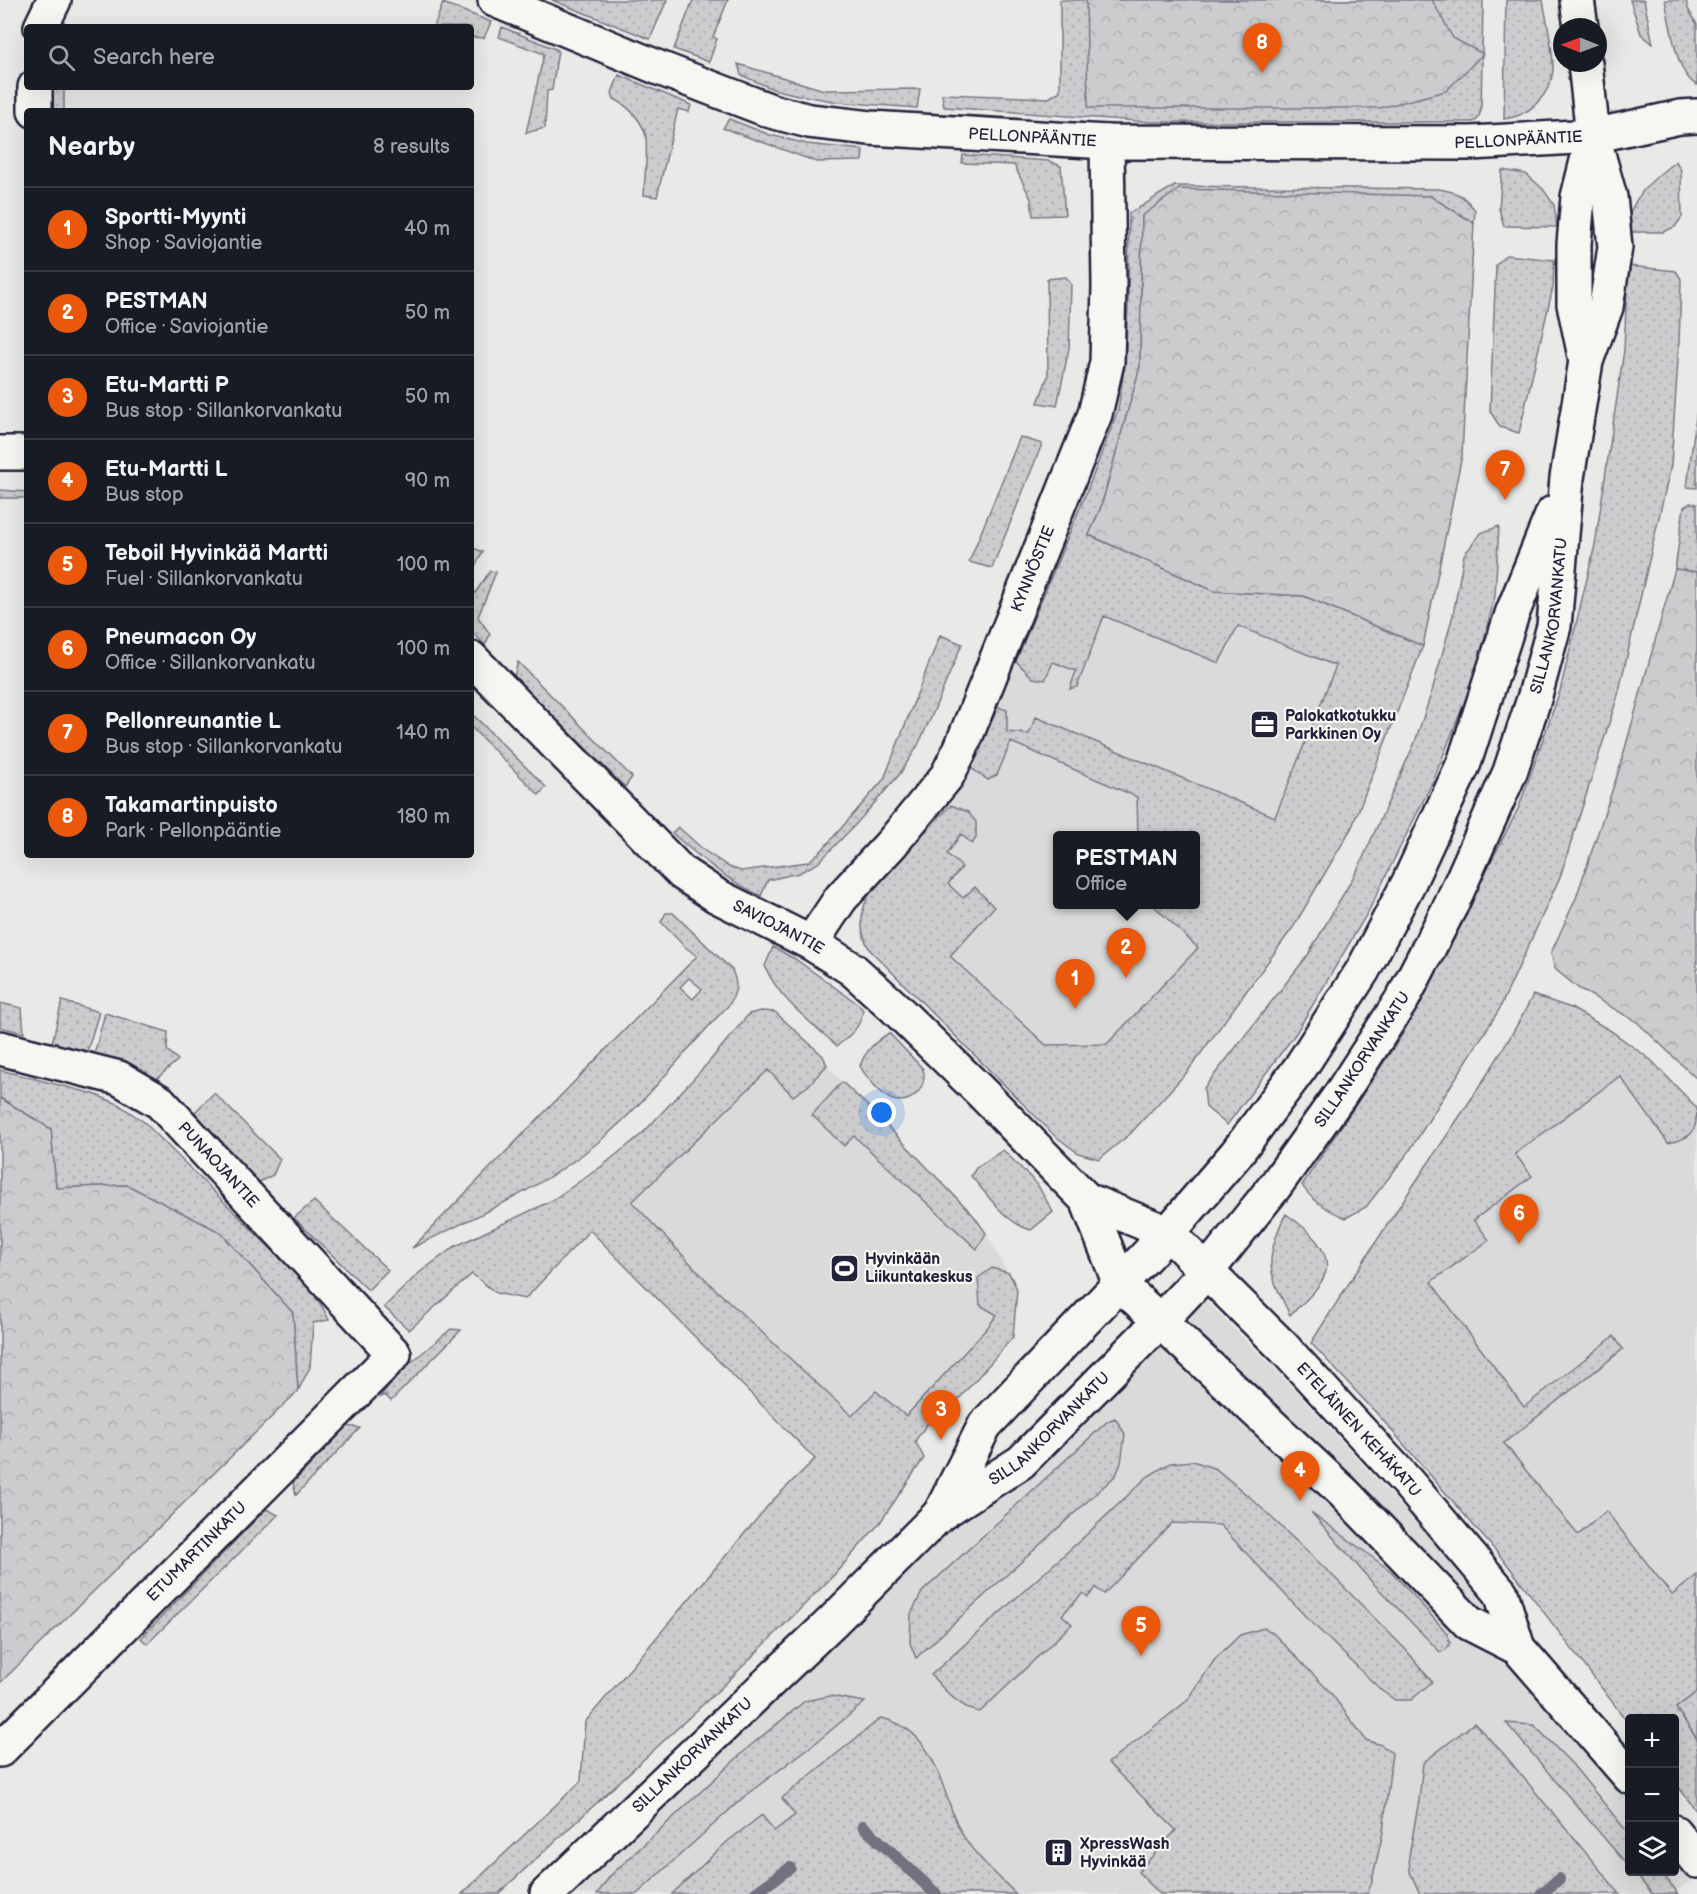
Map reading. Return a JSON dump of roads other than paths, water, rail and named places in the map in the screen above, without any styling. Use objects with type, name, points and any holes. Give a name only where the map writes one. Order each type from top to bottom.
[{"type":"main road","points":[[42,24],[54,0]]},
{"type":"main road","name":"PELLONPÄÄNTIE","points":[[495,0],[659,68],[771,111],[808,121],[870,128],[1107,142],[1471,143],[1593,136],[1680,117],[1697,116]]},
{"type":"main road","points":[[1577,0],[1580,18]]},
{"type":"main road","name":"SILLANKORVANKATU","points":[[547,1894],[833,1621],[940,1514],[1021,1462],[1159,1322],[1207,1271],[1275,1186],[1340,1095],[1403,998],[1451,905],[1510,772],[1534,699],[1554,626],[1567,478],[1587,361],[1574,304],[1574,244],[1578,197],[1593,136],[1586,72]]},
{"type":"main road","points":[[34,90],[35,108]]},
{"type":"main road","name":"KYNNÖSTIE","points":[[811,943],[840,898],[892,843],[947,776],[1095,414],[1107,362],[1109,286],[1107,142]]},
{"type":"main road","points":[[0,453],[24,453]]},
{"type":"main road","name":"SILLANKORVANKATU","points":[[940,1514],[985,1425],[1168,1233],[1236,1154],[1300,1068],[1363,970],[1409,882],[1464,763],[1512,614],[1567,478]]},
{"type":"main road","name":"SAVIOJANTIE","points":[[474,660],[682,873],[717,896],[811,943],[852,969],[893,1006],[1087,1200],[1168,1233]]},
{"type":"main road","name":"PUNAOJANTIE","points":[[0,1048],[119,1078],[160,1102],[394,1353]]},
{"type":"main road","name":"SAVIOJANTIE","points":[[1087,1200],[1120,1284]]},
{"type":"main road","name":"ETELÄINEN KEHÄKATU","points":[[1168,1233],[1291,1355],[1407,1482],[1502,1593],[1518,1648]]},
{"type":"main road","name":"ETELÄINEN KEHÄKATU","points":[[1120,1284],[1344,1493],[1468,1623],[1518,1648],[1625,1773]]},
{"type":"main road","name":"ETUMARTINKATU","points":[[0,1750],[394,1353]]},
{"type":"main road","points":[[1679,1838],[1697,1861]]},
{"type":"waterway","points":[[863,1826],[936,1894]]},
{"type":"waterway","points":[[754,1894],[790,1868]]},
{"type":"waterway","points":[[1541,1894],[1559,1879]]},
{"type":"place","name":"Takamartinpuisto","points":[[1262,73]]},
{"type":"place","name":"Pellonreunantie L","points":[[1505,500]]},
{"type":"place","name":"Palokatkotukku Parkkinen Oy","points":[[1264,725]]},
{"type":"place","name":"PESTMAN","points":[[1126,978]]},
{"type":"place","name":"Sportti-Myynti","points":[[1075,1009]]},
{"type":"place","name":"Pneumacon Oy","points":[[1519,1244]]},
{"type":"place","name":"Hyvinkään Liikuntakeskus","points":[[844,1268]]},
{"type":"place","name":"Etu-Martti P","points":[[941,1440]]},
{"type":"place","name":"Etu-Martti L","points":[[1300,1501]]},
{"type":"place","name":"Teboil Hyvinkää Martti","points":[[1141,1656]]},
{"type":"place","name":"XpressWash Hyvinkää","points":[[1059,1853]]}]
